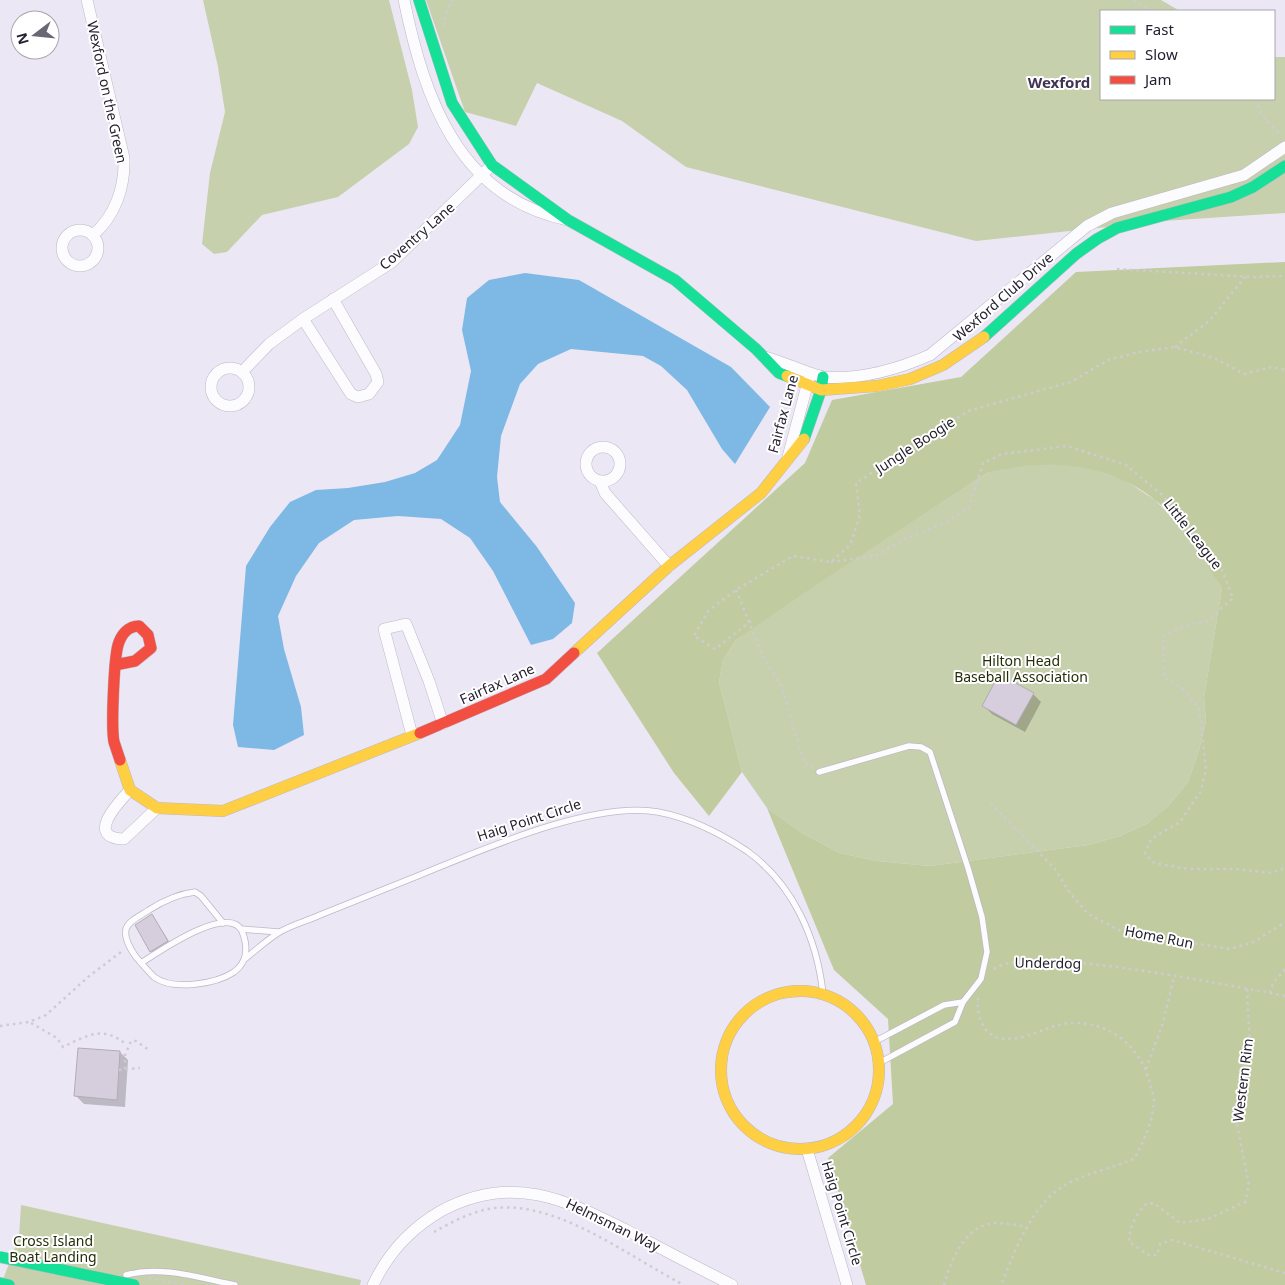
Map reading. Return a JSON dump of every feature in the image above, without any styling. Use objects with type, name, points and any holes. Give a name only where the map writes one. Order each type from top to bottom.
[{"type":"main road","name":"Wexford Club Drive","points":[[419,0],[452,103],[492,165],[553,207],[568,220],[675,280],[764,356],[779,372],[821,390],[877,386],[910,379],[943,365],[976,344],[1068,261],[1097,239],[1117,228],[1231,197],[1253,187],[1285,166]]},
{"type":"main road","name":"Fairfax Lane","points":[[157,808],[223,811],[443,724],[546,679],[669,566],[761,493],[786,465],[805,438],[821,390],[823,376]]},
{"type":"main road","points":[[115,665],[114,741],[130,790],[157,808]]},
{"type":"main road","name":"Haig Point Circle","points":[[798,990],[823,994],[845,1004],[863,1021],[874,1042],[879,1063],[877,1090],[867,1112],[851,1131],[838,1139],[807,1149],[782,1148],[758,1138],[739,1121],[726,1099],[721,1074],[723,1049],[734,1026],[751,1007],[773,995],[798,990]]},
{"type":"main road","points":[[0,1257],[134,1285]]},
{"type":"main road","points":[[0,1283],[9,1285]]},
{"type":"street","name":"Wexford on the Green","points":[[87,0],[124,165],[118,200],[106,223],[93,235]]},
{"type":"street","name":"Wexford Club Drive","points":[[404,0],[433,104],[454,142],[482,175],[525,207],[545,216],[568,220]]},
{"type":"street","name":"Wexford Club Drive","points":[[764,356],[823,376],[852,376],[905,366],[930,355],[1087,226],[1112,213],[1244,174],[1285,147]]},
{"type":"street","name":"Coventry Lane","points":[[242,372],[269,344],[303,319],[392,262],[492,165]]},
{"type":"street","name":"Wexford Club Drive","points":[[1057,249],[1068,261]]},
{"type":"street","points":[[303,319],[351,394],[358,397],[369,394],[378,382],[376,374],[333,299]]},
{"type":"street","name":"Fairfax Lane","points":[[786,465],[810,371]]},
{"type":"street","points":[[600,481],[606,493],[669,566]]},
{"type":"street","points":[[412,735],[384,629],[406,624],[429,681],[443,724]]},
{"type":"street","points":[[130,790],[109,814],[105,826],[106,831],[115,839],[124,839],[157,808]]},
{"type":"street","name":"Haig Point Circle","points":[[807,1149],[847,1285]]},
{"type":"street","name":"Helmsman Way","points":[[373,1285],[389,1255],[403,1239],[434,1215],[467,1200],[505,1192],[520,1192],[566,1201],[732,1285]]},
{"type":"lane","points":[[819,772],[909,746],[921,747],[930,752],[982,917],[988,952],[981,979],[963,1002],[955,1022],[879,1063]]},
{"type":"lane","name":"Haig Point Circle","points":[[279,932],[475,853],[553,826],[589,816],[617,812],[656,812],[689,820],[734,842],[764,863],[781,881],[795,902],[811,940],[820,967],[823,994]]},
{"type":"lane","points":[[223,923],[201,896],[194,892],[158,905],[133,920],[126,928],[126,936],[130,947],[141,963],[155,978],[180,985],[199,983],[233,973],[241,967],[246,958],[279,932]]},
{"type":"lane","points":[[141,963],[201,928],[223,923],[236,925],[241,929],[279,932]]},
{"type":"lane","points":[[241,929],[246,949],[246,958]]},
{"type":"lane","points":[[874,1042],[944,1005],[963,1002]]},
{"type":"lane","points":[[110,1285],[126,1275],[151,1272],[180,1274],[235,1285]]},
{"type":"path","points":[[1134,0],[1149,10]]},
{"type":"path","points":[[1256,100],[1261,114],[1285,140]]},
{"type":"path","points":[[1117,269],[1246,276],[1285,276]]},
{"type":"path","points":[[1175,347],[1208,321],[1246,276]]},
{"type":"path","name":"Jungle Boogie","points":[[831,562],[850,545],[860,515],[856,483],[968,411],[1070,382],[1108,360],[1139,352],[1175,347],[1214,358],[1244,374],[1272,367],[1285,370]]},
{"type":"path","name":"Little League","points":[[831,562],[878,554],[904,539],[947,522],[970,507],[983,463],[1002,454],[1067,446],[1126,465],[1161,494],[1200,540],[1222,570],[1233,598],[1207,621],[1186,625],[1163,636],[1164,678],[1182,688],[1200,708],[1206,769],[1201,790],[1180,822],[1151,840],[1145,853],[1154,862],[1188,869],[1235,868],[1271,873],[1285,868]]},
{"type":"path","points":[[750,622],[715,650],[694,636],[708,611],[736,590],[793,556],[831,562]]},
{"type":"path","points":[[736,590],[764,660],[782,686],[804,763],[819,772]]},
{"type":"path","name":"Home Run","points":[[991,803],[1055,869],[1070,893],[1088,914],[1123,932],[1230,949],[1254,942],[1285,922]]},
{"type":"path","points":[[0,1026],[30,1022],[46,1015],[88,978],[130,947]]},
{"type":"path","name":"Underdog","points":[[981,979],[1000,964],[1034,960],[1085,963],[1174,976],[1285,996]]},
{"type":"path","points":[[1270,993],[1273,983],[1285,969]]},
{"type":"path","points":[[1146,1069],[1162,1026],[1174,976]]},
{"type":"path","points":[[981,979],[977,1008],[983,1027],[998,1038],[1022,1037],[1069,1023],[1100,1026],[1129,1042],[1146,1069],[1154,1100],[1148,1134],[1134,1159],[1065,1186],[1039,1208],[1027,1227],[1001,1285]]},
{"type":"path","name":"Western Rim","points":[[1247,989],[1250,1045],[1236,1125],[1249,1185],[1245,1202],[1208,1219],[1180,1223],[1155,1204],[1148,1203],[1142,1208],[1129,1233],[1129,1242],[1149,1255],[1157,1255],[1160,1244],[1172,1240],[1285,1273]]},
{"type":"path","points":[[30,1022],[42,1027],[57,1038],[63,1047],[91,1035],[104,1032],[116,1036],[127,1045]]},
{"type":"path","points":[[125,1069],[127,1045],[131,1041],[136,1041],[149,1050]]},
{"type":"path","points":[[119,1070],[140,1068]]},
{"type":"path","points":[[429,1234],[470,1214],[493,1208],[516,1207],[560,1219],[684,1285]]},
{"type":"path","points":[[944,1285],[962,1241],[986,1225],[997,1223],[1027,1227]]},
{"type":"green space","points":[[203,0],[389,0],[412,90],[418,127],[409,144],[338,197],[262,215],[227,252],[214,254],[202,244],[210,173],[225,112],[218,67]]},
{"type":"green space","points":[[426,0],[1161,0],[1178,10],[1100,10],[1100,100],[1275,100],[1275,57],[1285,57],[1285,213],[1163,221],[976,241],[686,167],[622,121],[537,83],[516,126],[465,112]]},
{"type":"green space","points":[[1285,262],[1285,1285],[866,1285],[828,1158],[893,1104],[888,1019],[834,970],[767,808],[802,833],[840,853],[877,861],[930,866],[1088,845],[1120,836],[1148,823],[1169,805],[1188,782],[1199,750],[1206,721],[1204,697],[1222,588],[1189,537],[1165,508],[1143,491],[1120,479],[1095,470],[1069,466],[1015,467],[987,473],[736,640],[723,660],[719,682],[742,772],[709,816],[674,773],[597,653],[805,463],[832,400],[961,377],[1076,272]]},
{"type":"green space","name":"Hilton Head Baseball Association","points":[[1043,464],[1084,466],[1123,479],[1155,500],[1183,529],[1204,558],[1222,588],[1204,697],[1206,721],[1188,782],[1169,805],[1148,823],[1120,836],[1088,845],[930,866],[877,861],[840,853],[802,833],[767,808],[742,772],[719,682],[723,660],[736,640],[769,615],[987,473],[1010,467]]},
{"type":"green space","name":"Cross Island Boat Landing","points":[[21,1205],[361,1280],[360,1285],[1,1285],[19,1237]]},
{"type":"water","points":[[525,273],[579,280],[731,367],[770,407],[735,464],[722,449],[687,390],[661,366],[643,356],[571,349],[538,364],[520,384],[501,436],[497,477],[500,502],[537,547],[575,603],[572,623],[553,639],[531,645],[493,571],[470,538],[441,519],[398,516],[354,520],[319,543],[296,576],[278,616],[284,649],[301,707],[304,735],[274,750],[238,747],[233,725],[246,566],[270,527],[290,502],[316,490],[348,488],[385,482],[415,473],[437,460],[460,425],[471,371],[462,330],[467,298],[489,280]]},
{"type":"building","points":[[999,674],[1034,693],[1016,725],[982,706]]},
{"type":"building","points":[[152,914],[168,941],[150,952],[135,925]]},
{"type":"building","points":[[78,1048],[120,1051],[117,1100],[74,1096]]},
{"type":"traffic: fast","points":[[419,0],[452,103],[492,165],[568,220],[675,280],[756,349],[779,373],[787,376]]},
{"type":"traffic: fast","points":[[984,337],[1076,254],[1097,239],[1117,228],[1231,197],[1253,187],[1285,166]]},
{"type":"traffic: fast","points":[[804,439],[821,390],[823,377]]},
{"type":"traffic: fast","points":[[0,1257],[134,1285]]},
{"type":"traffic: fast","points":[[0,1283],[9,1285]]},
{"type":"traffic: slow","points":[[787,376],[821,390],[877,386],[910,379],[943,365],[984,337]]},
{"type":"traffic: slow","points":[[574,653],[669,566],[761,493],[804,439]]},
{"type":"traffic: slow","points":[[120,760],[130,790],[157,808],[223,811],[420,733]]},
{"type":"traffic: slow","points":[[792,991],[808,991],[823,994],[837,1000],[856,1014],[866,1026],[876,1047],[879,1070],[876,1093],[866,1114],[856,1126],[844,1136],[823,1146],[808,1149],[792,1149],[777,1146],[756,1136],[734,1114],[724,1093],[721,1078],[721,1062],[724,1047],[734,1026],[756,1004],[777,994],[792,991]]},
{"type":"traffic: jam","points":[[115,665],[135,661],[151,648],[148,635],[139,626],[128,629],[119,641],[115,664],[113,734],[120,760]]},
{"type":"traffic: jam","points":[[420,733],[546,679],[574,653]]},
{"type":"district","name":"Wexford","points":[[1059,83]]}]
